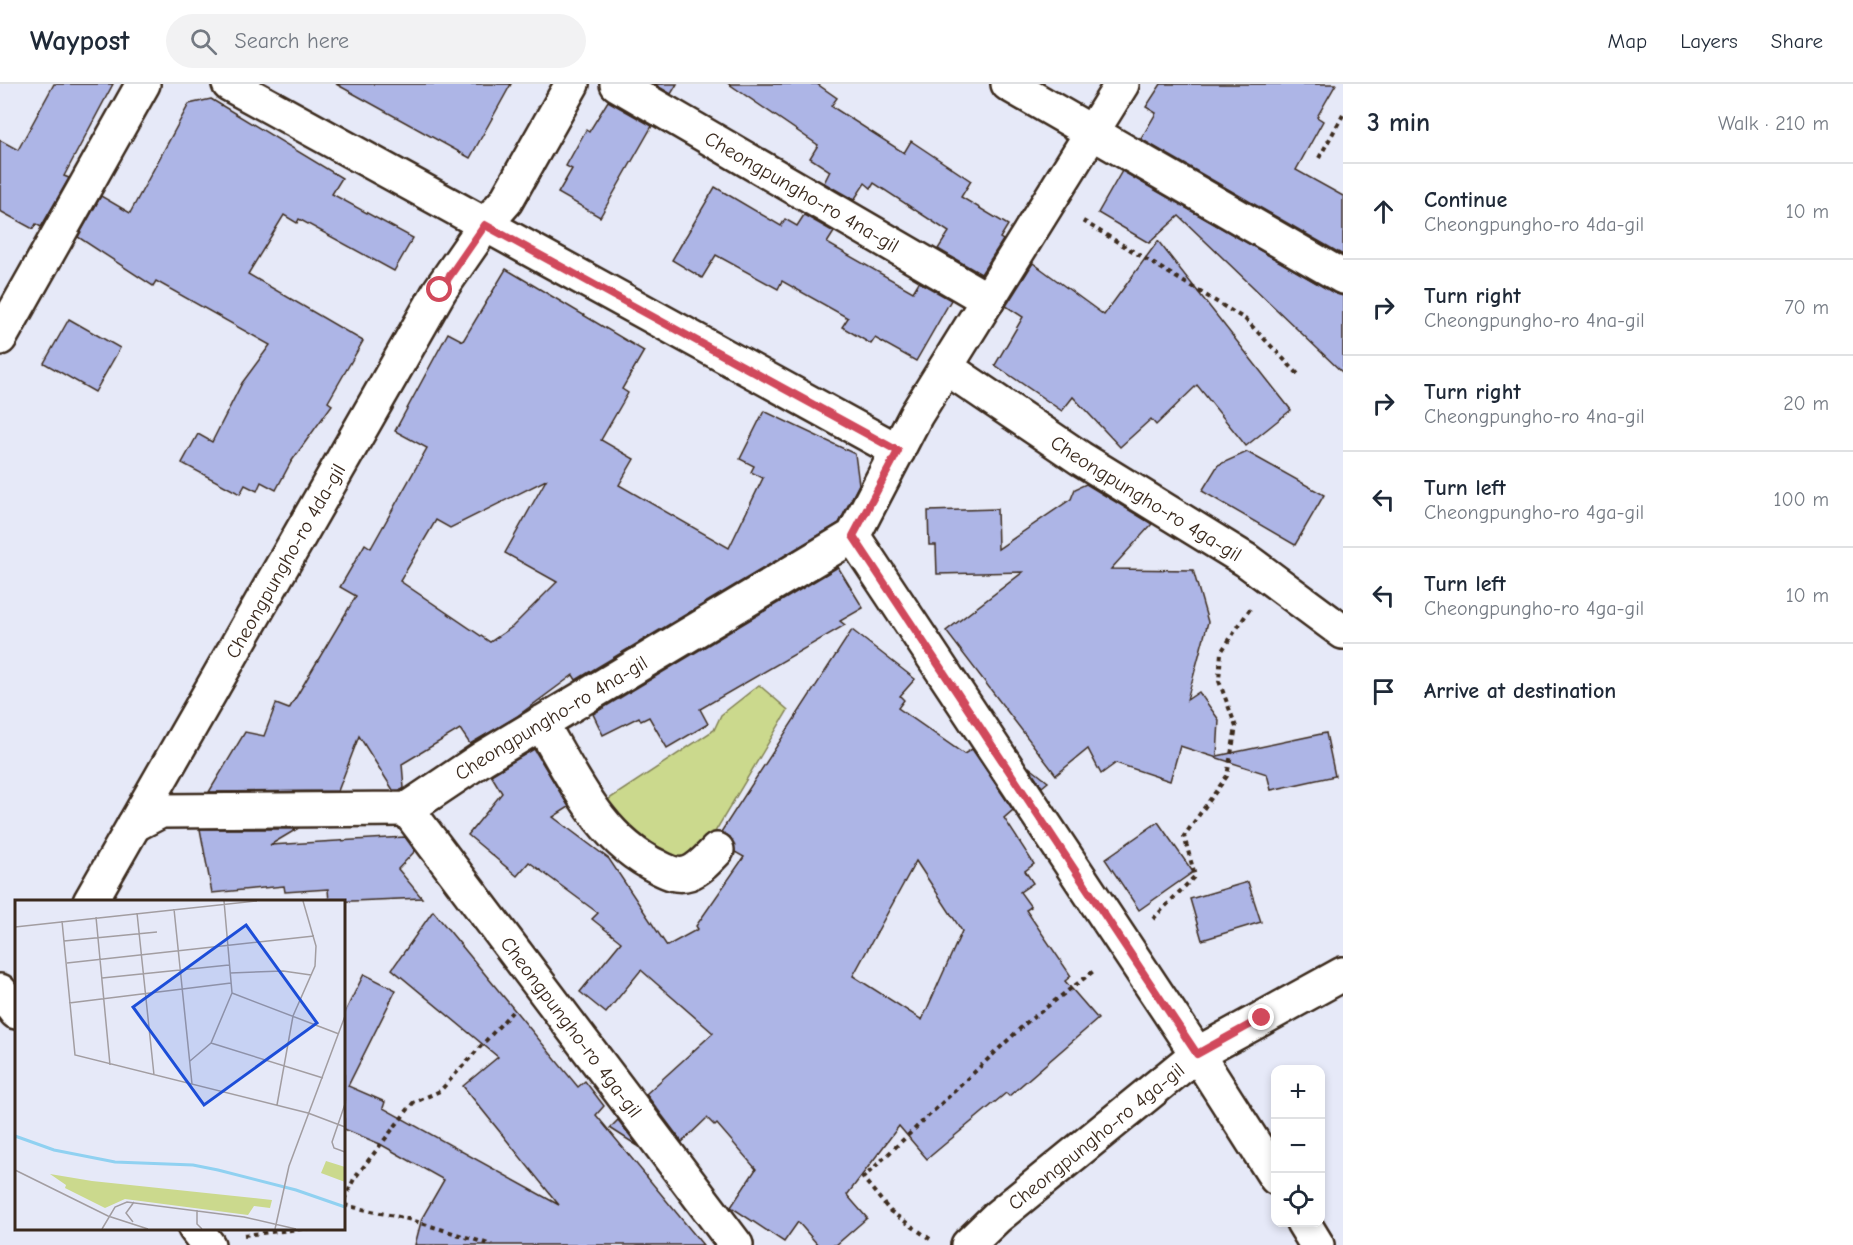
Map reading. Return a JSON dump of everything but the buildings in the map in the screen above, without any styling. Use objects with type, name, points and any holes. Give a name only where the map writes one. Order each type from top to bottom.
[{"type":"street","points":[[0,338],[143,84]]},
{"type":"street","points":[[229,84],[898,451]]},
{"type":"street","name":"Cheongpungho-ro 4da-gil","points":[[91,900],[440,290],[485,225],[506,201],[572,84]]},
{"type":"street","name":"Cheongpungho-ro 4na-gil","points":[[617,84],[988,300]]},
{"type":"street","points":[[1008,84],[1343,277]]},
{"type":"street","points":[[853,536],[916,415],[948,368],[1122,84]]},
{"type":"street","name":"Cheongpungho-ro 4ga-gil","points":[[948,368],[1080,458],[1270,578],[1343,632]]},
{"type":"street","name":"Cheongpungho-ro 4na-gil","points":[[407,809],[541,723],[853,536]]},
{"type":"street","name":"Cheongpungho-ro 4ga-gil","points":[[853,536],[1197,1054]]},
{"type":"street","points":[[541,723],[603,825],[627,848],[673,874],[686,874],[698,869],[717,850]]},
{"type":"street","points":[[134,825],[160,811],[407,809]]},
{"type":"street","name":"Cheongpungho-ro 4ga-gil","points":[[407,809],[736,1245]]},
{"type":"street","name":"Cheongpungho-ro 4ga-gil","points":[[968,1245],[998,1217],[1197,1054],[1343,974]]},
{"type":"street","points":[[0,991],[15,1011]]},
{"type":"street","points":[[1197,1054],[1272,1173]]},
{"type":"street","points":[[1306,1227],[1317,1245]]},
{"type":"path","points":[[1319,158],[1343,115]]},
{"type":"path","points":[[1050,201],[1245,319],[1298,374]]},
{"type":"path","points":[[938,1245],[890,1211],[863,1178],[1026,1023],[1125,947],[1195,876],[1184,836],[1227,776],[1236,727],[1219,681],[1221,652],[1270,578]]},
{"type":"path","points":[[345,1198],[354,1179],[413,1103],[440,1092],[538,982]]},
{"type":"path","points":[[345,1205],[408,1219],[492,1245]]},
{"type":"path","points":[[202,1238],[288,1230]]},
{"type":"green space","points":[[759,685],[788,710],[706,847],[678,863],[628,837],[606,801],[714,730],[721,715]]},
{"type":"route","points":[[440,290],[485,225],[898,451],[853,536],[1197,1054],[1262,1018]]}]
